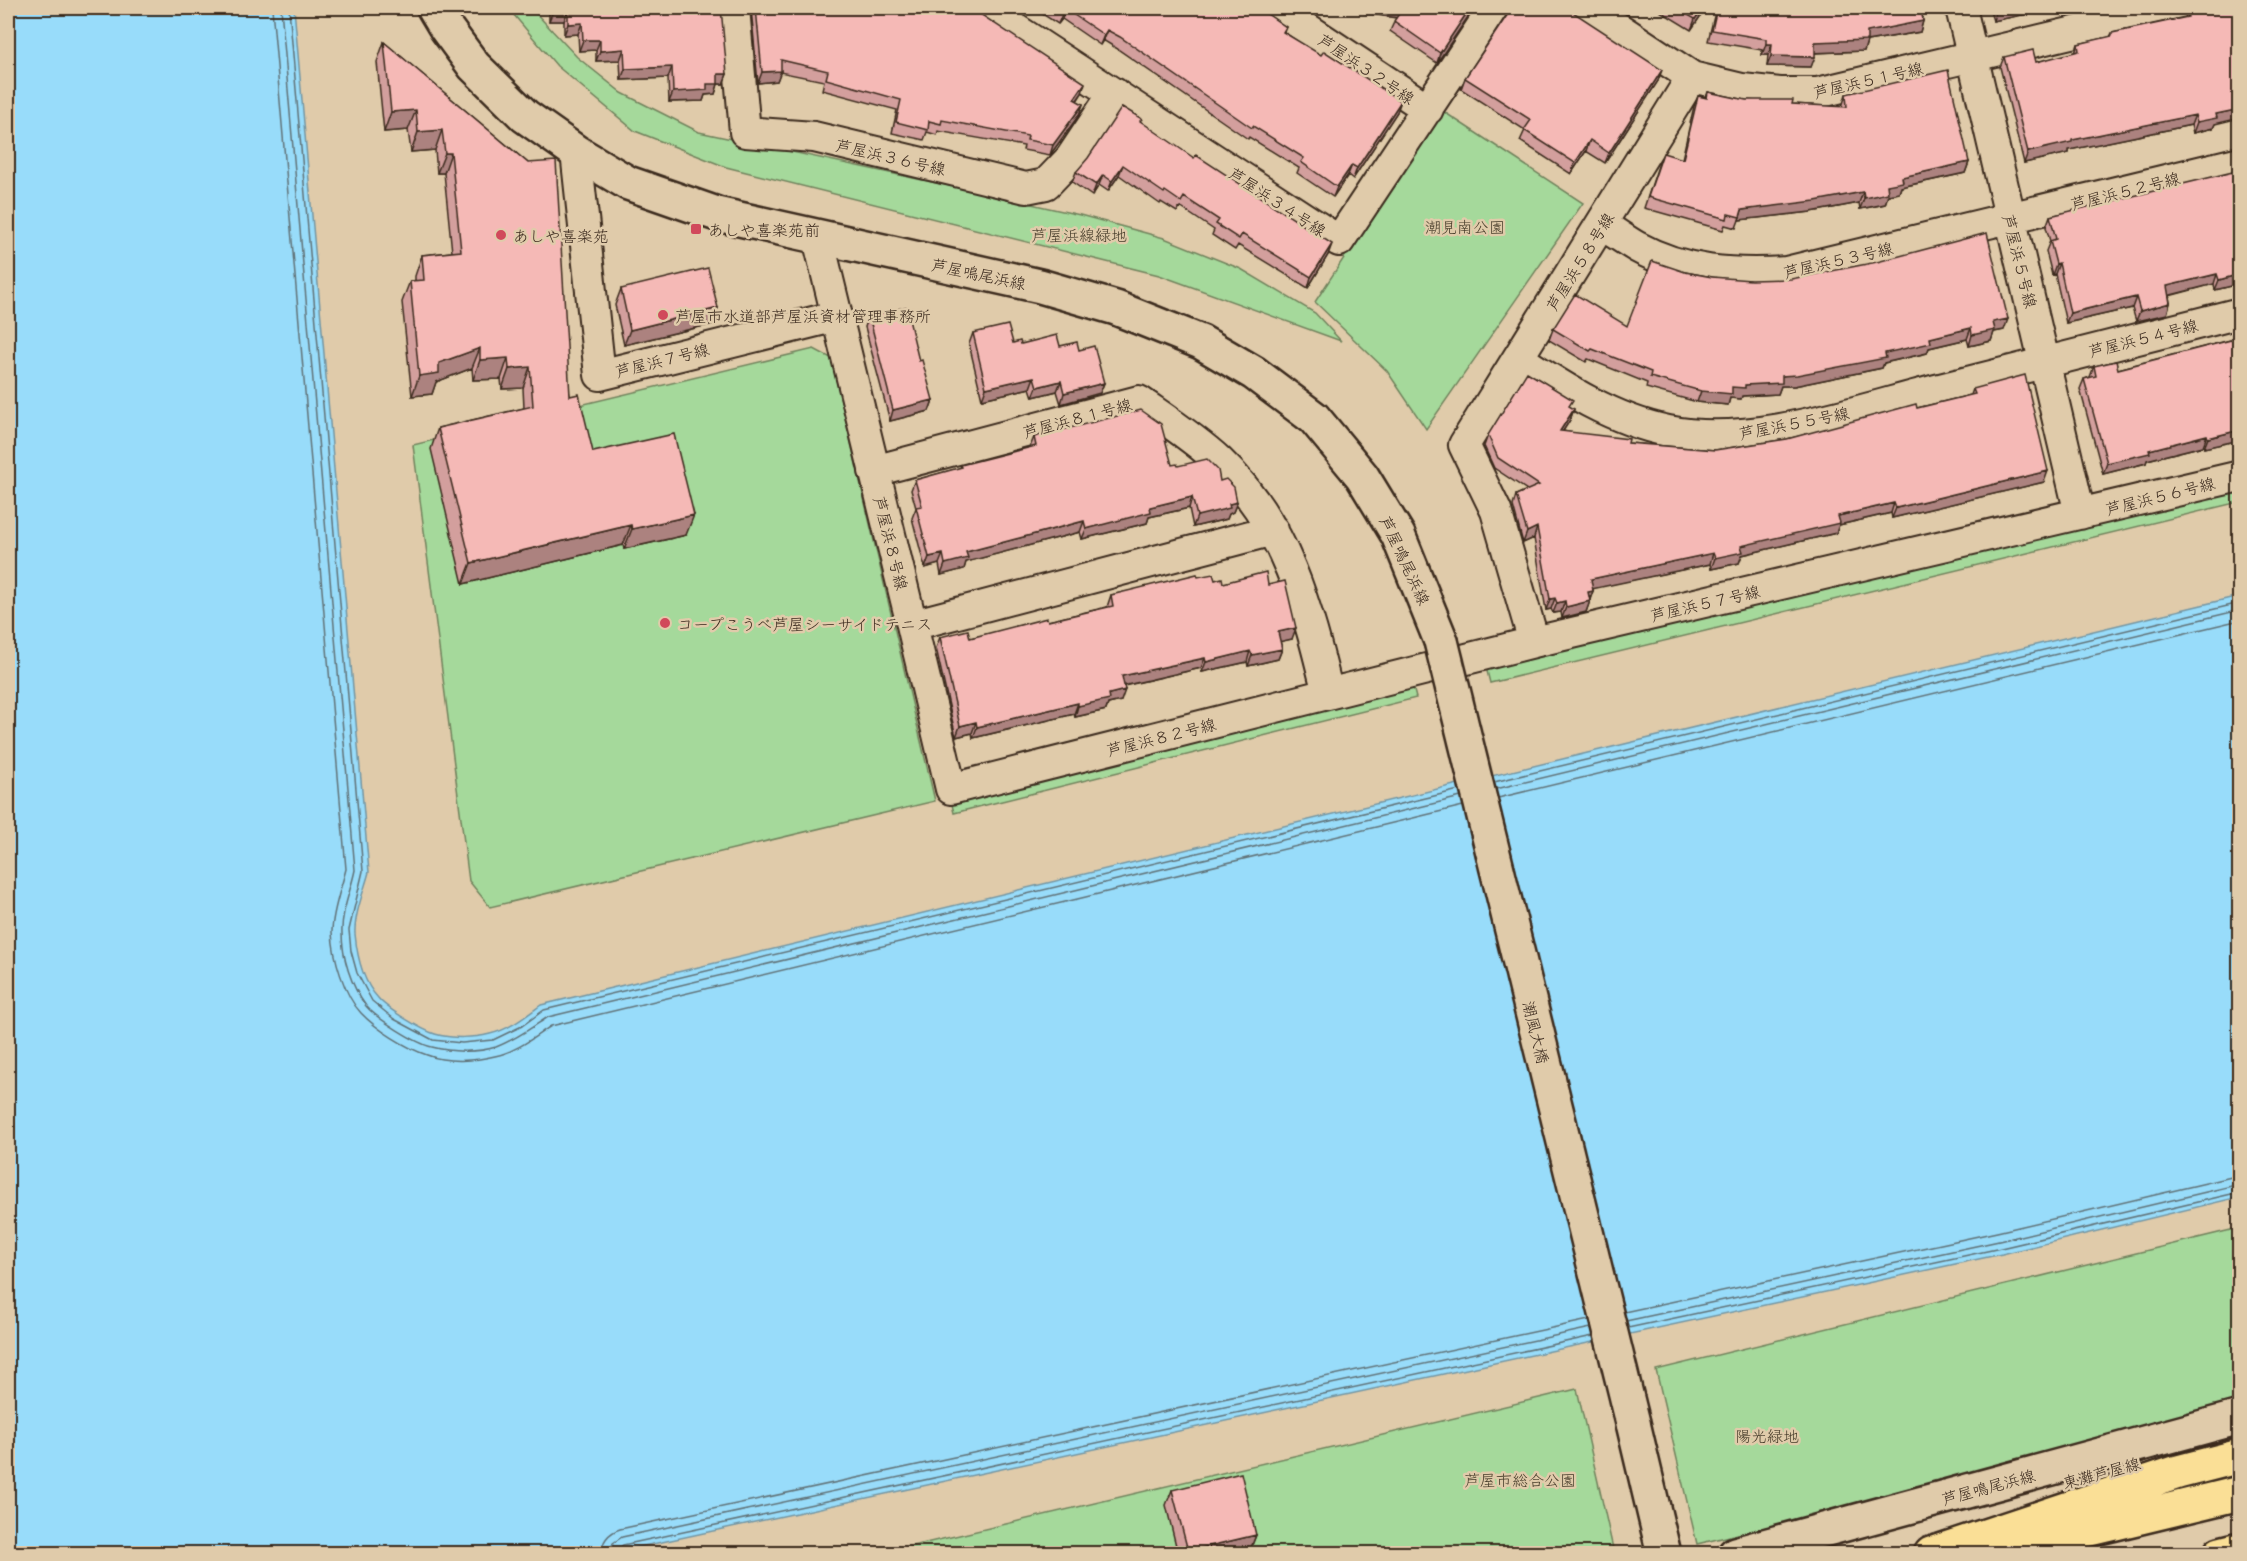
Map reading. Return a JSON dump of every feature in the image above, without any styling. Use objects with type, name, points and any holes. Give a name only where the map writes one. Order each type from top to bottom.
[{"type":"highway","points":[[1931,1554],[2178,1472],[2240,1456]]},
{"type":"highway","points":[[1989,1554],[2240,1493]]},
{"type":"highway","points":[[2220,1554],[2240,1549]]},
{"type":"main road","name":"芦屋鳴尾浜線","points":[[434,8],[474,66],[525,116],[576,152],[628,183],[717,214],[1040,286],[1116,308],[1201,342],[1254,373],[1314,418],[1362,476],[1398,535],[1441,640]]},
{"type":"main road","name":"潮風大橋","points":[[1441,640],[1664,1554]]},
{"type":"main road","name":"芦屋鳴尾浜線","points":[[1735,1554],[2240,1417]]},
{"type":"main road","name":"東灘芦屋線","points":[[1787,1554],[2240,1435]]},
{"type":"street","name":"芦屋浜３６号線","points":[[734,8],[745,132],[814,138],[1026,188],[1046,184],[1071,159],[1114,93]]},
{"type":"street","name":"芦屋浜３４号線","points":[[983,8],[1339,241],[1494,8]]},
{"type":"street","name":"芦屋浜３２号線","points":[[1276,8],[1428,109]]},
{"type":"street","points":[[1588,8],[1692,77]]},
{"type":"street","name":"芦屋浜５号線","points":[[1961,8],[2080,514]]},
{"type":"street","name":"芦屋浜５１号線","points":[[1692,77],[1742,89],[1780,93],[1817,93],[2176,8]]},
{"type":"street","name":"芦屋浜５８号線","points":[[1534,642],[1496,511],[1464,445],[1692,77]]},
{"type":"street","name":"芦屋浜７号線","points":[[576,152],[600,375],[837,316]]},
{"type":"street","name":"芦屋浜５２号線","points":[[2011,218],[2240,162]]},
{"type":"street","name":"芦屋浜５３号線","points":[[1602,225],[1665,260],[1708,272],[1744,274],[1786,272],[2011,218]]},
{"type":"street","name":"芦屋浜８号線","points":[[818,238],[912,625]]},
{"type":"street","name":"芦屋浜５４号線","points":[[2046,362],[2240,313]]},
{"type":"street","name":"芦屋浜５５号線","points":[[1518,358],[1561,387],[1617,415],[1668,431],[1732,435],[1813,421],[2046,362]]},
{"type":"street","name":"芦屋浜８１号線","points":[[874,471],[1139,401],[1186,434],[1220,462],[1248,494],[1273,530],[1302,597],[1328,694]]},
{"type":"street","name":"芦屋浜５６号線","points":[[2080,514],[2240,476]]},
{"type":"street","name":"芦屋浜５７号線","points":[[1534,642],[2080,514]]},
{"type":"street","points":[[912,625],[1273,530]]},
{"type":"street","name":"芦屋浜８２号線","points":[[912,625],[951,789],[1534,642]]},
{"type":"green space","name":"芦屋浜線緑地","points":[[508,8],[531,8],[577,57],[622,93],[699,132],[1080,215],[1164,238],[1241,269],[1315,313],[1341,341],[1159,275],[726,167],[635,131],[557,66]]},
{"type":"green space","name":"潮見南公園","points":[[1441,110],[1583,203],[1426,429],[1387,371],[1315,302]]},
{"type":"green space","name":"コープこうべ芦屋シーサイドテニス","points":[[814,349],[831,358],[935,801],[490,907],[469,881],[413,445]]},
{"type":"green space","points":[[2239,487],[2239,502],[1490,683],[1486,667]]},
{"type":"green space","points":[[1412,683],[1416,698],[954,813],[950,796]]},
{"type":"green space","name":"陽光緑地","points":[[2239,1228],[2239,1411],[1697,1544],[1656,1370]]},
{"type":"green space","name":"芦屋市総合公園","points":[[1577,1389],[1614,1553],[879,1554]]},
{"type":"water","points":[[8,8],[294,8],[369,872],[356,919],[355,934],[359,959],[368,984],[382,1003],[405,1019],[435,1034],[449,1037],[490,1034],[511,1026],[541,1005],[2239,596],[2239,1197],[2002,1254],[611,1553],[8,1554]]},
{"type":"building","points":[[553,8],[615,8],[615,10],[721,8],[727,74],[718,74],[718,84],[707,84],[707,90],[673,92],[672,67],[625,69],[624,49],[600,51],[600,40],[583,40],[582,23],[568,24],[568,10],[553,11]]},
{"type":"building","points":[[756,8],[974,8],[1085,83],[1074,99],[1083,104],[1053,145],[1027,140],[1028,136],[942,120],[941,124],[929,121],[928,130],[896,122],[901,100],[826,79],[828,71],[781,60],[781,71],[762,72]]},
{"type":"building","points":[[1053,8],[1260,8],[1286,27],[1283,32],[1321,55],[1324,51],[1401,101],[1357,168],[1352,165],[1337,187],[1301,162],[1304,158],[1253,126],[1252,128],[1120,37],[1107,30],[1104,35],[1065,9],[1062,14]]},
{"type":"building","points":[[1403,8],[1470,8],[1440,53],[1394,21]]},
{"type":"building","points":[[1512,8],[1567,8],[1662,70],[1609,153],[1590,140],[1575,163],[1524,130],[1531,120],[1465,78]]},
{"type":"building","points":[[1676,8],[1703,8],[1695,19]]},
{"type":"building","points":[[1717,8],[1921,8],[1923,21],[1867,32],[1867,40],[1815,42],[1815,57],[1771,56],[1772,44],[1766,44],[1766,39],[1712,30]]},
{"type":"building","points":[[2193,8],[2240,8],[2240,109],[2216,114],[2217,118],[2197,122],[2195,115],[2072,140],[2072,142],[2028,152],[2004,57],[2033,50],[2036,62],[2079,51],[2078,44],[2112,36],[2112,33],[2188,17],[2187,13]]},
{"type":"building","points":[[384,42],[528,163],[556,161],[570,396],[579,394],[593,452],[674,434],[694,515],[632,529],[631,525],[471,563],[438,428],[533,406],[530,367],[509,369],[508,358],[480,360],[480,348],[439,363],[439,373],[419,376],[410,281],[424,280],[422,255],[461,251],[451,153],[445,153],[442,130],[418,132],[416,110],[391,112]]},
{"type":"building","points":[[1948,70],[1969,162],[1902,177],[1903,182],[1887,185],[1888,193],[1864,198],[1863,192],[1815,201],[1742,210],[1740,217],[1728,214],[1727,219],[1648,197],[1663,153],[1683,159],[1698,96],[1707,98],[1708,92],[1746,100],[1793,100],[1792,104],[1847,107],[1846,94]]},
{"type":"building","points":[[1122,107],[1194,158],[1196,155],[1332,244],[1311,277],[1242,234],[1239,239],[1216,224],[1219,220],[1184,197],[1181,202],[1123,165],[1112,181],[1103,175],[1096,185],[1076,172]]},
{"type":"building","points":[[2237,171],[2240,176],[2240,274],[2219,280],[2217,274],[2167,286],[2170,303],[2140,311],[2136,297],[2070,313],[2059,263],[2056,264],[2050,241],[2056,239],[2050,216]]},
{"type":"building","points":[[1987,233],[2008,319],[1993,322],[1995,330],[1972,335],[1971,328],[1930,338],[1931,343],[1885,353],[1886,358],[1782,376],[1782,383],[1745,385],[1745,388],[1732,387],[1732,394],[1701,391],[1650,377],[1651,372],[1592,349],[1590,351],[1553,329],[1575,294],[1627,326],[1652,261],[1685,272],[1712,277],[1751,280],[1791,279],[1877,262]]},
{"type":"building","points":[[708,268],[718,308],[630,330],[621,289]]},
{"type":"building","points":[[906,307],[919,361],[922,360],[933,400],[893,410],[869,316]]},
{"type":"building","points":[[1008,325],[1013,343],[1020,341],[1021,344],[1057,335],[1060,346],[1077,342],[1079,350],[1094,346],[1104,383],[1064,393],[1061,381],[1037,387],[1034,377],[986,388],[973,333]]},
{"type":"building","points":[[2240,330],[2240,430],[2208,438],[2207,435],[2149,450],[2150,453],[2107,463],[2084,379],[2096,376],[2094,366],[2116,361],[2118,369],[2239,338],[2237,331]]},
{"type":"building","points":[[1527,372],[1573,400],[1569,406],[1574,409],[1560,431],[1629,439],[1628,443],[1715,450],[1787,439],[1916,404],[1917,408],[1975,394],[1973,389],[2025,375],[2048,471],[1896,508],[1894,503],[1838,516],[1840,523],[1741,546],[1743,552],[1715,558],[1713,553],[1591,579],[1593,591],[1588,592],[1590,601],[1566,607],[1565,601],[1557,603],[1555,598],[1550,599],[1537,527],[1527,532],[1516,495],[1539,485],[1498,458],[1488,435]]},
{"type":"building","points":[[1141,410],[1161,424],[1172,465],[1177,464],[1178,466],[1207,459],[1218,470],[1220,481],[1226,479],[1234,487],[1237,502],[1229,504],[1230,508],[1197,516],[1192,497],[1150,507],[1151,512],[1086,529],[1084,521],[966,552],[968,558],[945,564],[943,554],[929,557],[916,507],[922,506],[915,480],[962,467],[961,465],[1036,446],[1034,437]]},
{"type":"building","points":[[1266,572],[1268,585],[1285,581],[1296,628],[1278,632],[1282,649],[1252,655],[1250,651],[1206,662],[1205,658],[1122,676],[1125,690],[1109,694],[1110,699],[1078,706],[1078,703],[977,727],[976,722],[960,726],[940,637],[968,630],[970,638],[1047,618],[1048,621],[1113,606],[1111,595],[1197,574],[1198,577],[1213,574],[1215,580],[1222,578],[1223,583]]},
{"type":"building","points":[[1241,1473],[1256,1535],[1188,1551],[1172,1490]]},
{"type":"place","name":"あしや喜楽苑前","points":[[696,229]]},
{"type":"place","name":"あしや喜楽苑","points":[[501,235]]},
{"type":"place","name":"芦屋市水道部芦屋浜資材管理事務所","points":[[663,315]]},
{"type":"place","name":"コープこうべ芦屋シーサイドテニス","points":[[665,623]]}]
